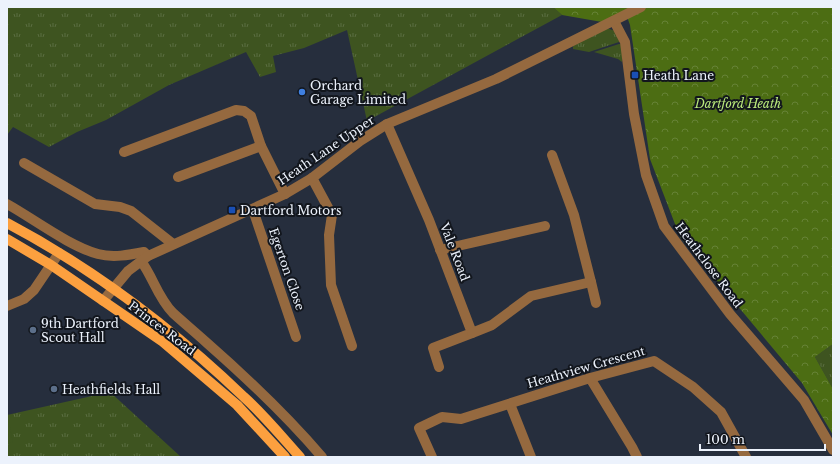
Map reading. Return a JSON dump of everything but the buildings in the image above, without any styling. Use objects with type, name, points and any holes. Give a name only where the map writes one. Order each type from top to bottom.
[{"type":"main road","name":"Princes Road","points":[[7,223],[59,253],[114,288],[174,335],[245,398],[300,457]]},
{"type":"main road","name":"Princes Road","points":[[7,239],[51,265],[162,342],[236,405],[285,457]]},
{"type":"street","name":"Heath Lane Upper","points":[[103,301],[128,271],[145,258],[173,244],[253,210],[285,194],[312,178],[360,140],[387,124],[496,79],[641,7]]},
{"type":"street","name":"Heathclose Road","points":[[614,21],[625,42],[634,114],[646,175],[664,226],[730,314],[804,400],[833,450]]},
{"type":"street","points":[[124,152],[236,110],[244,111],[251,116],[261,146],[285,194]]},
{"type":"street","name":"Vale Road","points":[[387,124],[440,250],[472,333]]},
{"type":"street","points":[[178,177],[261,146]]},
{"type":"street","points":[[552,155],[574,215],[596,303]]},
{"type":"street","points":[[24,163],[95,204],[120,207],[131,211],[173,244]]},
{"type":"street","points":[[312,178],[332,215],[329,235],[330,285],[352,346]]},
{"type":"street","points":[[7,204],[74,244],[98,254],[118,256],[144,252],[145,258]]},
{"type":"street","name":"Egerton Close","points":[[253,210],[296,337]]},
{"type":"street","points":[[440,250],[545,226]]},
{"type":"street","points":[[7,306],[24,299],[34,290],[59,253]]},
{"type":"street","name":"Princes Road","points":[[145,258],[148,271],[165,303],[173,312],[239,371],[286,417],[322,457]]},
{"type":"street","points":[[439,367],[433,348],[492,325],[531,296],[591,282]]},
{"type":"street","name":"Heathview Crescent","points":[[432,457],[419,428],[442,417],[461,419],[590,378],[654,361],[693,387],[721,412],[746,457]]},
{"type":"street","points":[[590,378],[637,457]]},
{"type":"street","points":[[510,404],[531,457]]},
{"type":"street","points":[[274,429],[286,417]]},
{"type":"green space","points":[[7,7],[553,7],[562,15],[367,121],[347,30],[304,48],[273,56],[276,72],[260,77],[246,52],[169,85],[106,120],[77,132],[49,147],[13,127],[7,135]]},
{"type":"green space","name":"Dartford Heath","points":[[553,7],[833,7],[833,344],[815,357],[833,389],[833,435],[802,383],[680,237],[650,159],[630,25],[625,11],[602,22],[562,15]]},
{"type":"green space","points":[[607,28],[615,31],[621,40],[619,42],[589,52],[573,49],[573,46]]},
{"type":"green space","points":[[622,44],[622,62],[618,59],[594,52]]},
{"type":"green space","points":[[833,344],[833,389],[815,357]]},
{"type":"green space","points":[[110,392],[181,457],[7,457],[7,415]]},
{"type":"green space","points":[[7,418],[13,442],[7,444]]},
{"type":"place","name":"Heath Lane","points":[[635,75]]},
{"type":"place","name":"Orchard Garage Limited","points":[[302,92]]},
{"type":"place","name":"Dartford Motors","points":[[232,210]]},
{"type":"place","name":"9th Dartford Scout Hall","points":[[33,330]]},
{"type":"place","name":"Heathfields Hall","points":[[54,389]]}]
